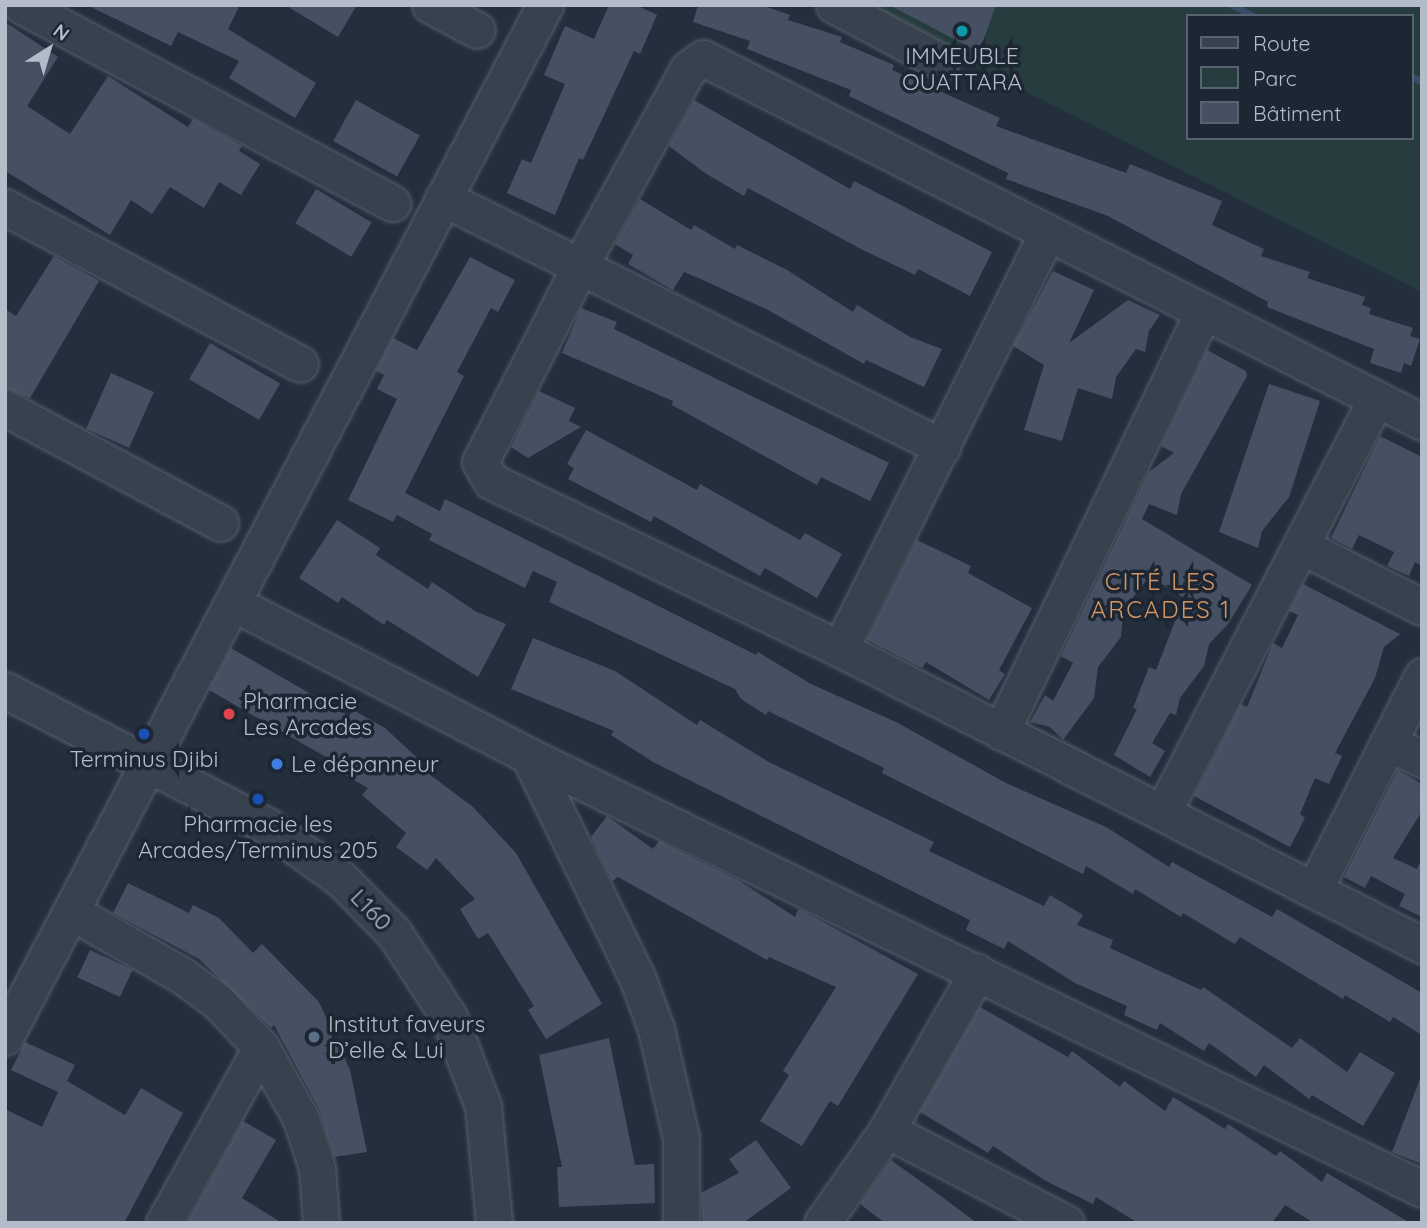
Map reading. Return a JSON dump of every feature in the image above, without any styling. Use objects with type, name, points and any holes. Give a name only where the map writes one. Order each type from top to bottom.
[{"type":"street","points":[[21,5],[392,203]]},
{"type":"street","points":[[430,5],[477,30]]},
{"type":"street","points":[[5,1037],[545,5]]},
{"type":"street","points":[[834,5],[942,62]]},
{"type":"street","points":[[1422,422],[703,58],[688,69],[581,264],[484,451],[483,473],[491,481],[840,649],[1422,945]]},
{"type":"street","points":[[443,198],[581,264],[942,447]]},
{"type":"street","points":[[5,207],[300,364]]},
{"type":"street","points":[[840,649],[1047,233]]},
{"type":"street","points":[[1001,732],[1204,311]]},
{"type":"street","points":[[1163,812],[1303,547],[1376,399]]},
{"type":"street","points":[[5,408],[220,523]]},
{"type":"street","points":[[1303,547],[1422,607]]},
{"type":"street","points":[[233,603],[529,757],[1422,1189]]},
{"type":"street","points":[[1314,890],[1422,676]]},
{"type":"street","name":"L160","points":[[5,690],[267,826],[341,879],[394,933],[449,1017],[483,1106],[494,1223]]},
{"type":"street","points":[[1388,743],[1422,759]]},
{"type":"street","points":[[529,757],[637,976],[656,1029],[681,1138],[681,1223]]},
{"type":"street","points":[[72,912],[183,976],[217,1001],[261,1047],[301,1119],[317,1168],[321,1223]]},
{"type":"street","points":[[822,1223],[887,1130],[977,972]]},
{"type":"street","points":[[163,1223],[261,1047]]},
{"type":"street","points":[[887,1130],[1066,1223]]},
{"type":"green space","points":[[855,5],[1422,5],[1422,292]]},
{"type":"building","points":[[87,5],[240,5],[228,29],[316,83],[295,118],[229,78],[239,61],[178,32],[171,46]]},
{"type":"building","points":[[285,5],[357,5],[338,37]]},
{"type":"building","points":[[609,5],[636,5],[657,15],[640,54],[634,51],[583,160],[579,158],[555,215],[507,193],[522,159],[531,163],[565,84],[544,75],[565,26],[594,39]]},
{"type":"building","points":[[698,5],[761,5],[790,15],[788,20],[842,37],[840,42],[894,65],[892,70],[1000,118],[996,126],[1126,173],[1130,164],[1222,201],[1212,225],[1264,249],[1261,256],[1310,272],[1307,278],[1365,297],[1362,305],[1371,308],[1369,314],[1413,328],[1410,336],[1420,339],[1411,366],[1404,363],[1401,373],[1370,363],[1374,349],[1267,307],[1268,302],[1108,216],[1006,179],[1008,173],[849,96],[851,90],[747,49],[750,41],[693,22]]},
{"type":"building","name":"IMMEUBLE OUATTARA","points":[[889,5],[996,5],[979,52]]},
{"type":"building","points":[[5,22],[58,57],[27,106],[70,134],[108,76],[188,127],[193,119],[242,146],[239,151],[260,164],[241,195],[219,182],[204,208],[170,187],[152,214],[131,200],[110,235],[5,171]]},
{"type":"building","points":[[356,100],[420,135],[397,176],[333,141]]},
{"type":"building","points":[[694,100],[850,189],[854,181],[992,252],[970,296],[918,269],[915,275],[859,248],[748,188],[744,196],[705,173],[669,146]]},
{"type":"building","points":[[316,189],[372,222],[351,257],[295,223]]},
{"type":"building","points":[[640,199],[691,230],[694,225],[735,249],[737,245],[787,270],[853,312],[857,305],[910,337],[942,349],[924,387],[866,360],[864,364],[768,310],[684,272],[673,290],[628,264],[633,255],[615,244]]},
{"type":"building","points":[[54,256],[99,281],[30,398],[5,388],[5,309],[16,316]]},
{"type":"building","points":[[470,257],[515,280],[498,312],[491,308],[457,372],[464,376],[405,493],[440,511],[445,499],[756,655],[758,652],[811,684],[896,722],[1006,783],[1106,827],[1169,867],[1172,862],[1272,917],[1277,909],[1422,993],[1422,1035],[1393,1017],[1390,1022],[1345,995],[1343,999],[1240,937],[1235,944],[1183,913],[1181,917],[1135,889],[1133,894],[1086,866],[1083,874],[882,773],[884,768],[768,711],[766,715],[741,699],[735,689],[549,602],[557,582],[533,571],[525,588],[429,540],[432,534],[397,515],[393,522],[348,500],[397,399],[377,389],[384,375],[376,371],[393,338],[417,350]]},
{"type":"building","points":[[1053,271],[1094,290],[1069,343],[1128,300],[1160,315],[1149,331],[1145,352],[1136,349],[1116,377],[1112,399],[1078,388],[1062,441],[1024,430],[1044,365],[1013,346]]},
{"type":"building","points":[[581,308],[617,322],[614,329],[889,463],[870,501],[821,477],[817,485],[672,405],[673,401],[562,353]]},
{"type":"building","points":[[210,343],[280,383],[259,420],[189,379]]},
{"type":"building","points":[[1207,350],[1246,371],[1247,376],[1181,494],[1177,515],[1149,504],[1142,519],[1252,585],[1228,624],[1209,644],[1204,666],[1180,698],[1176,715],[1170,713],[1152,743],[1165,751],[1150,777],[1114,755],[1137,709],[1133,708],[1149,667],[1156,670],[1184,598],[1150,576],[1123,610],[1121,637],[1098,667],[1094,698],[1063,740],[1050,727],[1030,722],[1045,695],[1053,701],[1073,663],[1061,656],[1149,472],[1174,453],[1161,446]]},
{"type":"building","points":[[111,373],[154,392],[129,448],[86,429]]},
{"type":"building","points":[[1269,384],[1320,401],[1289,497],[1262,531],[1258,548],[1219,532]]},
{"type":"building","points":[[539,391],[575,408],[569,421],[581,427],[528,458],[511,447]]},
{"type":"building","points":[[586,430],[697,490],[700,484],[800,540],[805,533],[842,554],[817,598],[765,568],[760,576],[654,516],[651,522],[568,479],[574,468],[567,464]]},
{"type":"building","points":[[1380,436],[1422,457],[1422,566],[1415,562],[1409,576],[1387,566],[1394,552],[1359,535],[1352,549],[1331,538]]},
{"type":"building","points":[[337,520],[380,548],[376,555],[428,589],[432,582],[475,611],[506,624],[478,677],[387,620],[384,625],[342,597],[338,603],[299,578]]},
{"type":"building","points":[[917,540],[971,566],[968,573],[1032,608],[999,670],[1005,674],[989,700],[926,662],[922,668],[867,640]]},
{"type":"building","points":[[1303,584],[1400,634],[1384,647],[1375,678],[1335,753],[1342,756],[1329,784],[1315,778],[1300,814],[1305,818],[1290,847],[1194,796],[1241,704],[1247,707],[1273,643],[1282,648],[1298,615],[1289,611]]},
{"type":"building","points":[[533,638],[615,671],[697,725],[700,720],[769,762],[934,842],[929,851],[1044,906],[1050,895],[1083,915],[1077,925],[1113,940],[1110,948],[1201,990],[1203,987],[1292,1048],[1300,1038],[1347,1072],[1360,1052],[1395,1073],[1363,1126],[1312,1095],[1309,1099],[1264,1065],[1256,1077],[1209,1043],[1204,1051],[1160,1023],[1157,1030],[1124,1015],[1127,1006],[1075,983],[1008,941],[1004,949],[966,930],[970,920],[653,762],[611,735],[614,731],[511,689]]},
{"type":"building","points":[[231,648],[349,716],[353,710],[385,728],[428,768],[425,771],[473,807],[516,853],[602,1004],[546,1039],[528,1010],[534,1006],[488,933],[478,939],[460,909],[475,899],[436,858],[427,870],[396,847],[406,833],[362,795],[368,788],[323,762],[326,757],[209,690]]},
{"type":"building","points":[[1398,770],[1422,784],[1422,811],[1393,858],[1417,869],[1422,858],[1422,917],[1399,906],[1405,894],[1371,876],[1365,888],[1344,877]]},
{"type":"building","points":[[607,816],[653,849],[659,841],[738,880],[795,917],[798,909],[805,912],[918,974],[838,1106],[830,1101],[802,1146],[760,1121],[789,1075],[783,1071],[836,987],[769,957],[767,960],[618,877],[612,881],[591,837]]},
{"type":"building","points":[[128,883],[189,913],[193,905],[219,918],[253,953],[262,944],[319,1002],[350,1070],[367,1152],[334,1157],[319,1109],[274,1025],[271,1028],[199,959],[113,913]]},
{"type":"building","points":[[90,950],[133,970],[120,997],[77,977]]},
{"type":"building","points":[[980,1007],[1068,1057],[1072,1051],[1120,1087],[1124,1081],[1165,1111],[1173,1097],[1225,1129],[1228,1124],[1276,1156],[1280,1151],[1322,1182],[1327,1173],[1410,1223],[1314,1223],[1285,1205],[1272,1223],[1138,1223],[1096,1197],[1093,1204],[1046,1181],[993,1146],[988,1153],[920,1112]]},
{"type":"building","points":[[609,1038],[635,1165],[654,1164],[655,1203],[559,1207],[557,1167],[562,1167],[539,1055]]},
{"type":"building","points":[[25,1042],[75,1065],[67,1081],[125,1115],[141,1088],[183,1113],[124,1223],[5,1223],[5,1109],[42,1127],[58,1092],[11,1070]]},
{"type":"building","points":[[1422,1079],[1422,1164],[1392,1152]]},
{"type":"building","points":[[243,1121],[276,1140],[242,1198],[282,1223],[187,1223]]},
{"type":"building","points":[[756,1140],[791,1188],[743,1223],[702,1223],[701,1193],[739,1173],[729,1159]]},
{"type":"building","points":[[891,1160],[977,1223],[885,1223],[860,1204]]},
{"type":"waterway","points":[[1232,5],[1249,14]]},
{"type":"waterway","points":[[1413,77],[1422,82]]},
{"type":"place","name":"IMMEUBLE OUATTARA","points":[[962,31]]},
{"type":"place","name":"Pharmacie Les Arcades","points":[[229,714]]},
{"type":"place","name":"Terminus Djibi","points":[[144,734]]},
{"type":"place","name":"Le dépanneur","points":[[277,764]]},
{"type":"place","name":"Pharmacie les Arcades/Terminus 205","points":[[258,799]]},
{"type":"place","name":"Institut faveurs D’elle & Lui","points":[[314,1037]]},
{"type":"district","name":"CITÉ LES ARCADES 1","points":[[1161,596]]}]
